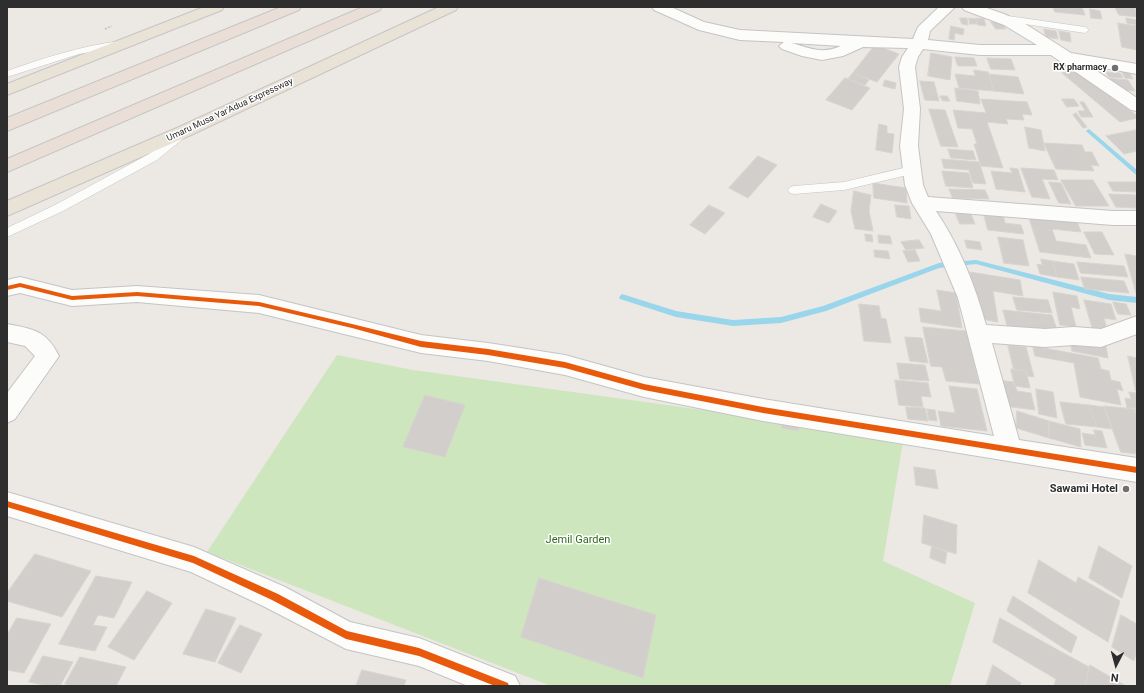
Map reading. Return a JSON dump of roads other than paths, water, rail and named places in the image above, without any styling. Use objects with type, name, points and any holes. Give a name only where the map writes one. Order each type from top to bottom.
[{"type":"highway","points":[[7,90],[120,44],[217,7]]},
{"type":"highway","points":[[7,125],[294,7]]},
{"type":"highway","points":[[7,166],[375,7]]},
{"type":"highway","name":"Umaru Musa Yar'Adua Expressway","points":[[7,209],[185,132],[450,7]]},
{"type":"street","points":[[659,7],[699,26],[724,32],[764,37],[785,46],[817,56],[827,56],[841,52],[859,42],[919,44],[980,50],[1058,53],[1137,69]]},
{"type":"street","points":[[948,7],[931,21],[923,30],[919,44],[910,57],[907,67],[912,109],[909,146],[912,170],[914,184],[922,203],[940,232],[968,298],[1010,449]]},
{"type":"street","points":[[969,7],[1016,25],[1137,106]]},
{"type":"street","points":[[922,203],[1113,218],[1137,218]]},
{"type":"street","points":[[7,288],[20,285],[72,298],[137,294],[259,304],[421,344],[488,352],[565,365],[644,386],[701,399],[771,412],[1137,470]]},
{"type":"street","points":[[978,333],[1046,338],[1074,336],[1101,338],[1137,325]]},
{"type":"street","points":[[7,333],[32,338],[48,356],[7,412]]},
{"type":"street","points":[[7,504],[194,560],[275,597],[346,635],[419,652],[505,686]]},
{"type":"lane","points":[[1001,18],[1085,30]]},
{"type":"lane","points":[[7,74],[81,50],[103,45],[120,44]]},
{"type":"lane","points":[[7,234],[59,208],[153,157],[185,132]]},
{"type":"lane","points":[[794,190],[844,186],[912,170]]},
{"type":"waterway","points":[[1089,131],[1137,173]]},
{"type":"waterway","points":[[622,297],[676,314],[733,323],[781,320],[824,309],[939,266],[976,262],[1109,297],[1137,300]]},
{"type":"place","name":"RX pharmacy","points":[[1115,68]]},
{"type":"place","name":"Sawami Hotel","points":[[1126,489]]},
{"type":"park label","name":"Jemil Garden","points":[[578,540]]}]
